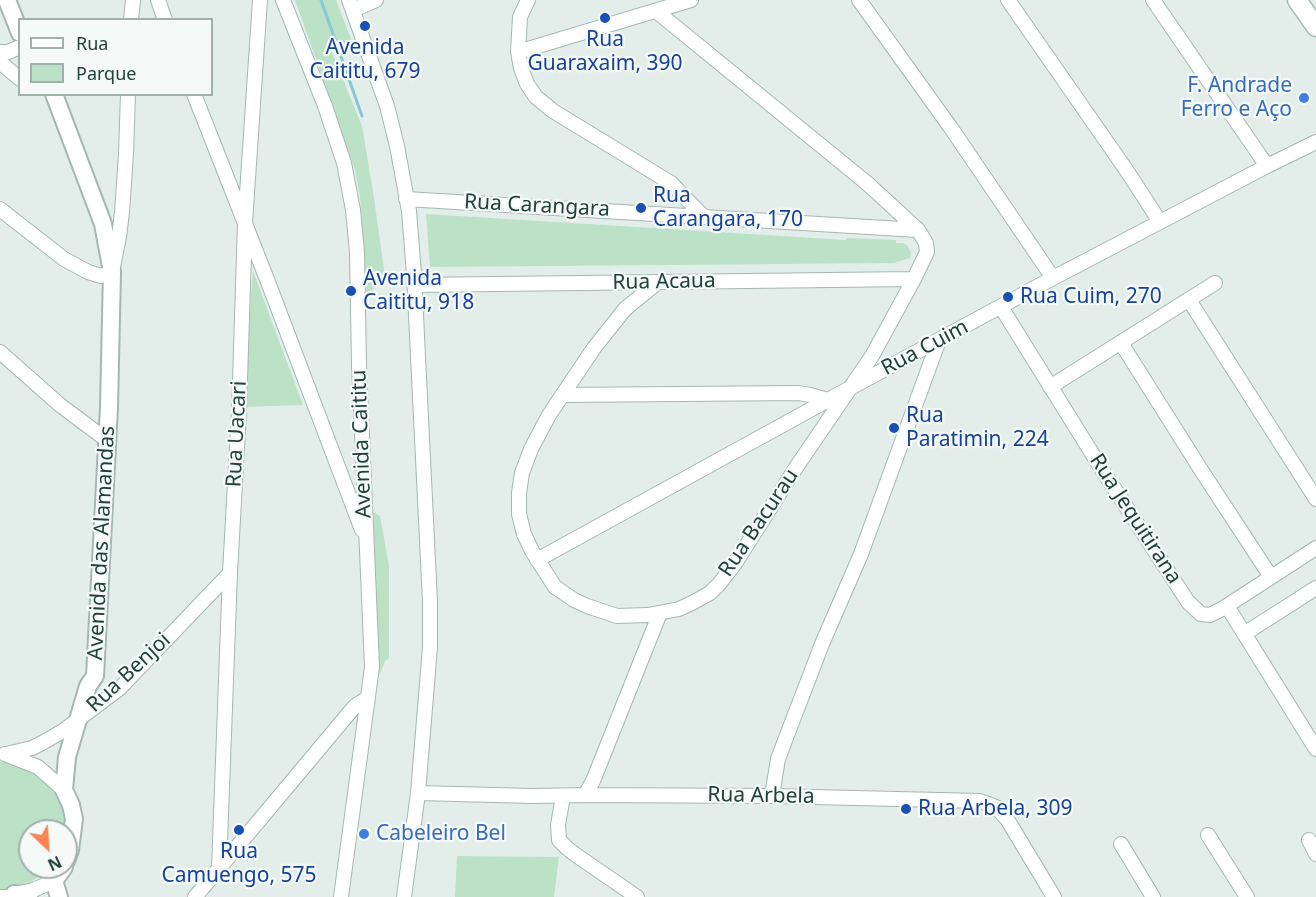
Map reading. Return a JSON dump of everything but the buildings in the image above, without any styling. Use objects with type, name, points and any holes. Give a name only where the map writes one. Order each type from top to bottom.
[{"type":"main road","points":[[1297,0],[1316,27]]},
{"type":"street","points":[[7,0],[18,28]]},
{"type":"street","points":[[18,0],[25,18]]},
{"type":"street","points":[[131,18],[133,0]]},
{"type":"street","points":[[158,0],[164,18]]},
{"type":"street","name":"Rua Uacari","points":[[219,868],[245,223],[260,0]]},
{"type":"street","name":"Avenida Caititu","points":[[283,0],[325,106],[344,163],[353,210],[357,252],[359,365],[372,667],[341,897]]},
{"type":"street","points":[[376,0],[351,5],[387,106],[409,211],[430,602],[429,668],[418,793],[404,897]]},
{"type":"street","points":[[528,0],[520,17],[518,52],[527,84],[536,97],[553,111],[671,183],[704,216]]},
{"type":"street","points":[[518,52],[691,0]]},
{"type":"street","points":[[859,0],[951,128],[1053,278]]},
{"type":"street","points":[[1008,0],[1160,222]]},
{"type":"street","points":[[1153,0],[1267,166]]},
{"type":"street","points":[[656,11],[868,184],[918,230]]},
{"type":"street","points":[[0,52],[8,52],[18,48]]},
{"type":"street","points":[[0,62],[18,77]]},
{"type":"street","name":"Avenida das Alamandas","points":[[44,96],[79,185],[107,274]]},
{"type":"street","name":"Avenida das Alamandas","points":[[55,96],[103,224],[107,274],[104,438],[95,676],[88,686],[78,720]]},
{"type":"street","points":[[0,209],[64,259],[88,272],[107,274],[119,237],[122,212],[128,96]]},
{"type":"street","points":[[195,96],[366,541]]},
{"type":"street","name":"Rua Cuim","points":[[537,560],[1053,278],[1316,142]]},
{"type":"street","name":"Rua Carangara","points":[[406,199],[918,230]]},
{"type":"street","name":"Rua Bacurau","points":[[658,282],[625,309],[594,348],[562,395],[531,449],[522,473],[519,493],[519,514],[524,534],[537,560],[555,587],[574,600],[617,616],[648,615],[679,609],[710,593],[734,565],[797,466],[872,356],[927,252],[926,243],[918,230]]},
{"type":"street","name":"Rua Acaua","points":[[414,285],[914,279]]},
{"type":"street","points":[[1050,387],[1215,283]]},
{"type":"street","points":[[1189,300],[1316,500]]},
{"type":"street","name":"Rua Jequitirana","points":[[1001,307],[1102,471],[1188,602],[1201,614],[1210,615],[1227,606],[1316,548]]},
{"type":"street","points":[[772,796],[778,759],[822,644],[861,554],[939,340]]},
{"type":"street","points":[[1121,343],[1271,577]]},
{"type":"street","points":[[0,352],[60,405],[104,438]]},
{"type":"street","points":[[562,395],[799,393],[828,400]]},
{"type":"street","points":[[346,487],[366,493]]},
{"type":"street","name":"Rua Benjoi","points":[[64,790],[67,756],[78,720],[120,688],[230,573]]},
{"type":"street","points":[[1244,634],[1316,588]]},
{"type":"street","points":[[1227,606],[1316,749]]},
{"type":"street","points":[[585,795],[593,781],[660,613]]},
{"type":"street","points":[[195,897],[354,706],[368,698]]},
{"type":"street","points":[[3,754],[32,748],[78,720]]},
{"type":"street","points":[[338,728],[363,732]]},
{"type":"street","points":[[3,754],[38,767],[64,790],[74,819]]},
{"type":"street","name":"Rua Arbela","points":[[418,793],[485,796],[772,796],[980,801],[990,803],[1007,819],[1054,897]]},
{"type":"street","points":[[562,796],[558,825],[560,840],[623,892],[637,897]]},
{"type":"street","points":[[1208,835],[1247,897]]},
{"type":"street","points":[[1309,840],[1316,854]]},
{"type":"street","points":[[1121,844],[1153,897]]},
{"type":"street","points":[[14,896],[32,891],[56,889]]},
{"type":"green space","points":[[295,0],[336,0],[352,42],[331,50],[362,126],[374,198],[385,277],[378,281],[367,300],[360,196],[355,170]]},
{"type":"green space","points":[[426,214],[846,240],[846,238],[896,240],[896,243],[908,246],[911,253],[910,258],[894,263],[430,267]]},
{"type":"green space","points":[[253,271],[303,405],[243,407]]},
{"type":"green space","points":[[373,512],[380,516],[389,566],[389,658],[385,661],[380,674],[378,667]]},
{"type":"green space","points":[[0,762],[9,762],[33,770],[52,786],[63,809],[65,819],[18,819],[18,879],[35,879],[17,887],[0,889]]},
{"type":"green space","points":[[457,856],[559,857],[554,897],[455,897]]},
{"type":"waterway","points":[[321,0],[362,116]]},
{"type":"place","name":"Rua Guaraxaim, 390","points":[[605,18]]},
{"type":"place","name":"Avenida Caititu, 679","points":[[365,26]]},
{"type":"place","name":"F. Andrade Ferro e Aço","points":[[1304,98]]},
{"type":"place","name":"Rua Carangara, 170","points":[[641,208]]},
{"type":"place","name":"Avenida Caititu, 918","points":[[351,291]]},
{"type":"place","name":"Rua Cuim, 270","points":[[1008,297]]},
{"type":"place","name":"Rua Paratimin, 224","points":[[894,428]]},
{"type":"place","name":"Rua Arbela, 309","points":[[906,809]]},
{"type":"place","name":"Rua Camuengo, 575","points":[[239,830]]},
{"type":"place","name":"Cabeleiro Bel","points":[[364,834]]}]
